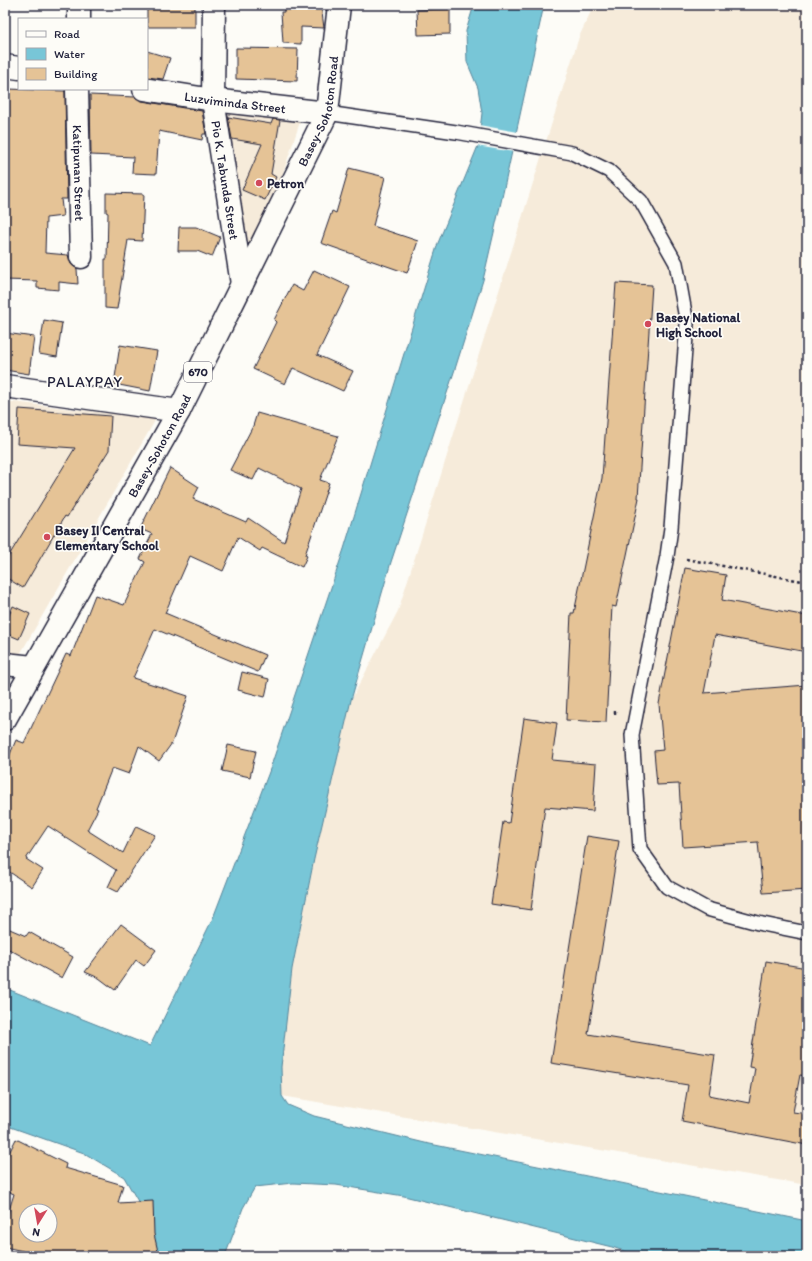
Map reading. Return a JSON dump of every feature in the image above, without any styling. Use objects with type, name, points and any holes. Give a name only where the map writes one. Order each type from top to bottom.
[{"type":"street","points":[[79,5],[79,18]]},
{"type":"street","name":"Pio K. Tabunda Street","points":[[214,5],[213,100],[242,284]]},
{"type":"street","name":"Basey-Sohoton Road","points":[[5,719],[179,411],[327,113],[339,5]]},
{"type":"street","points":[[5,66],[18,68]]},
{"type":"street","name":"Katipunan Street","points":[[77,90],[81,257]]},
{"type":"street","name":"Luzviminda Street","points":[[148,90],[213,100],[327,113]]},
{"type":"street","points":[[5,386],[179,411]]},
{"type":"street","points":[[5,664],[33,667]]},
{"type":"lane","points":[[327,113],[525,143],[572,153],[609,171],[641,201],[676,263],[687,324],[667,556],[632,735],[640,849],[667,888],[707,909],[758,924],[807,933]]},
{"type":"path","points":[[667,556],[807,582]]},
{"type":"shaded area","name":"Basey National High School","points":[[594,5],[807,5],[807,1185],[282,1096],[281,1067],[292,969],[314,859],[351,700],[398,611],[579,37]]},
{"type":"shaded area","points":[[223,111],[300,122],[274,200],[244,259]]},
{"type":"shaded area","name":"Basey II Central Elementary School","points":[[5,401],[156,419],[19,656],[5,654]]},
{"type":"water","points":[[474,5],[544,5],[483,280],[391,562],[351,700],[314,859],[292,969],[281,1067],[282,1096],[288,1105],[314,1116],[425,1143],[807,1221],[807,1256],[639,1256],[612,1247],[404,1196],[336,1185],[293,1183],[255,1187],[243,1208],[225,1256],[154,1256],[143,1210],[124,1177],[84,1153],[5,1125],[5,988],[150,1046],[213,918],[269,772],[344,549],[438,243],[478,146],[482,113],[478,88],[467,62],[466,31]]},
{"type":"pier","points":[[479,125],[518,132],[514,152],[476,146]]},
{"type":"building","points":[[147,5],[195,5],[195,27],[148,27]]},
{"type":"building","points":[[283,5],[321,5],[324,28],[301,27],[301,44],[283,43],[281,12],[284,12]]},
{"type":"building","points":[[450,9],[450,34],[418,35],[417,10]]},
{"type":"building","points":[[236,48],[298,49],[297,81],[236,79]]},
{"type":"building","points":[[148,51],[170,58],[163,79],[148,77]]},
{"type":"building","points":[[8,89],[65,91],[67,199],[61,199],[63,216],[46,218],[45,253],[68,255],[71,264],[77,269],[78,284],[59,282],[59,290],[37,288],[37,281],[5,280],[5,110]]},
{"type":"building","points":[[90,95],[135,97],[142,101],[202,111],[206,134],[203,134],[202,140],[159,131],[156,174],[132,173],[133,157],[91,155]]},
{"type":"building","points":[[228,117],[271,124],[273,119],[280,120],[271,174],[276,177],[265,200],[242,190],[262,144],[232,139]]},
{"type":"building","points":[[349,168],[385,177],[373,226],[418,241],[407,273],[321,243],[332,211],[336,213]]},
{"type":"building","points":[[106,193],[144,194],[142,241],[128,240],[117,309],[105,308],[105,259],[107,259],[108,213],[106,212]]},
{"type":"building","points":[[179,227],[196,227],[220,237],[212,257],[197,251],[178,251]]},
{"type":"building","points":[[314,270],[350,287],[317,355],[353,371],[343,391],[293,368],[285,384],[253,369],[276,322],[274,320],[292,285],[303,291]]},
{"type":"building","points":[[616,283],[652,285],[639,498],[616,607],[612,606],[606,722],[566,720],[571,613],[574,613],[602,478]]},
{"type":"building","points":[[44,320],[62,323],[57,357],[39,354]]},
{"type":"building","points":[[5,333],[34,337],[29,374],[5,370]]},
{"type":"building","points":[[120,345],[157,351],[150,391],[114,384]]},
{"type":"building","points":[[19,409],[111,416],[109,450],[67,517],[65,516],[23,588],[5,577],[5,562],[75,448],[17,444]]},
{"type":"building","points":[[257,413],[338,436],[320,480],[329,483],[305,555],[307,556],[302,567],[262,548],[260,551],[238,537],[223,571],[190,556],[165,613],[265,655],[258,672],[155,629],[133,678],[188,696],[172,743],[159,761],[139,746],[129,774],[112,768],[96,808],[98,809],[87,830],[123,853],[136,826],[155,835],[118,892],[108,887],[116,870],[48,826],[26,859],[43,870],[32,887],[5,869],[5,766],[16,740],[24,743],[66,654],[71,656],[95,595],[124,605],[145,562],[140,559],[152,534],[140,529],[170,468],[199,487],[193,499],[246,522],[248,518],[284,542],[301,489],[259,468],[253,480],[230,470],[253,426]]},
{"type":"building","points":[[685,568],[726,575],[722,600],[807,616],[807,652],[715,635],[704,693],[807,685],[807,890],[763,893],[758,842],[683,847],[679,784],[657,785],[654,751],[663,750],[659,704]]},
{"type":"building","points":[[13,606],[30,614],[19,639],[5,633],[5,624]]},
{"type":"building","points":[[242,672],[269,679],[265,697],[238,690]]},
{"type":"building","points":[[524,718],[557,723],[552,760],[596,764],[593,811],[545,807],[531,910],[491,904],[503,822],[509,823]]},
{"type":"building","points":[[228,745],[256,751],[250,777],[222,771]]},
{"type":"building","points":[[587,836],[619,841],[588,1034],[715,1055],[709,1095],[749,1103],[755,1068],[749,1067],[766,961],[807,968],[807,1076],[800,1075],[793,1112],[807,1114],[807,1145],[682,1121],[688,1085],[551,1063]]},
{"type":"building","points":[[121,924],[156,950],[144,966],[136,960],[115,990],[99,978],[85,972]]},
{"type":"building","points":[[5,927],[26,936],[29,932],[73,957],[62,978],[5,947]]},
{"type":"building","points":[[16,1139],[66,1164],[65,1168],[123,1185],[118,1203],[153,1201],[154,1234],[159,1256],[21,1256],[23,1251],[5,1247],[5,1223],[14,1194],[5,1190],[5,1161]]},
{"type":"place","name":"Petron","points":[[259,183]]},
{"type":"place","name":"Basey National High School","points":[[648,324]]},
{"type":"place","name":"Basey II Central Elementary School","points":[[47,537]]},
{"type":"district","name":"PALAYPAY","points":[[85,382]]}]
